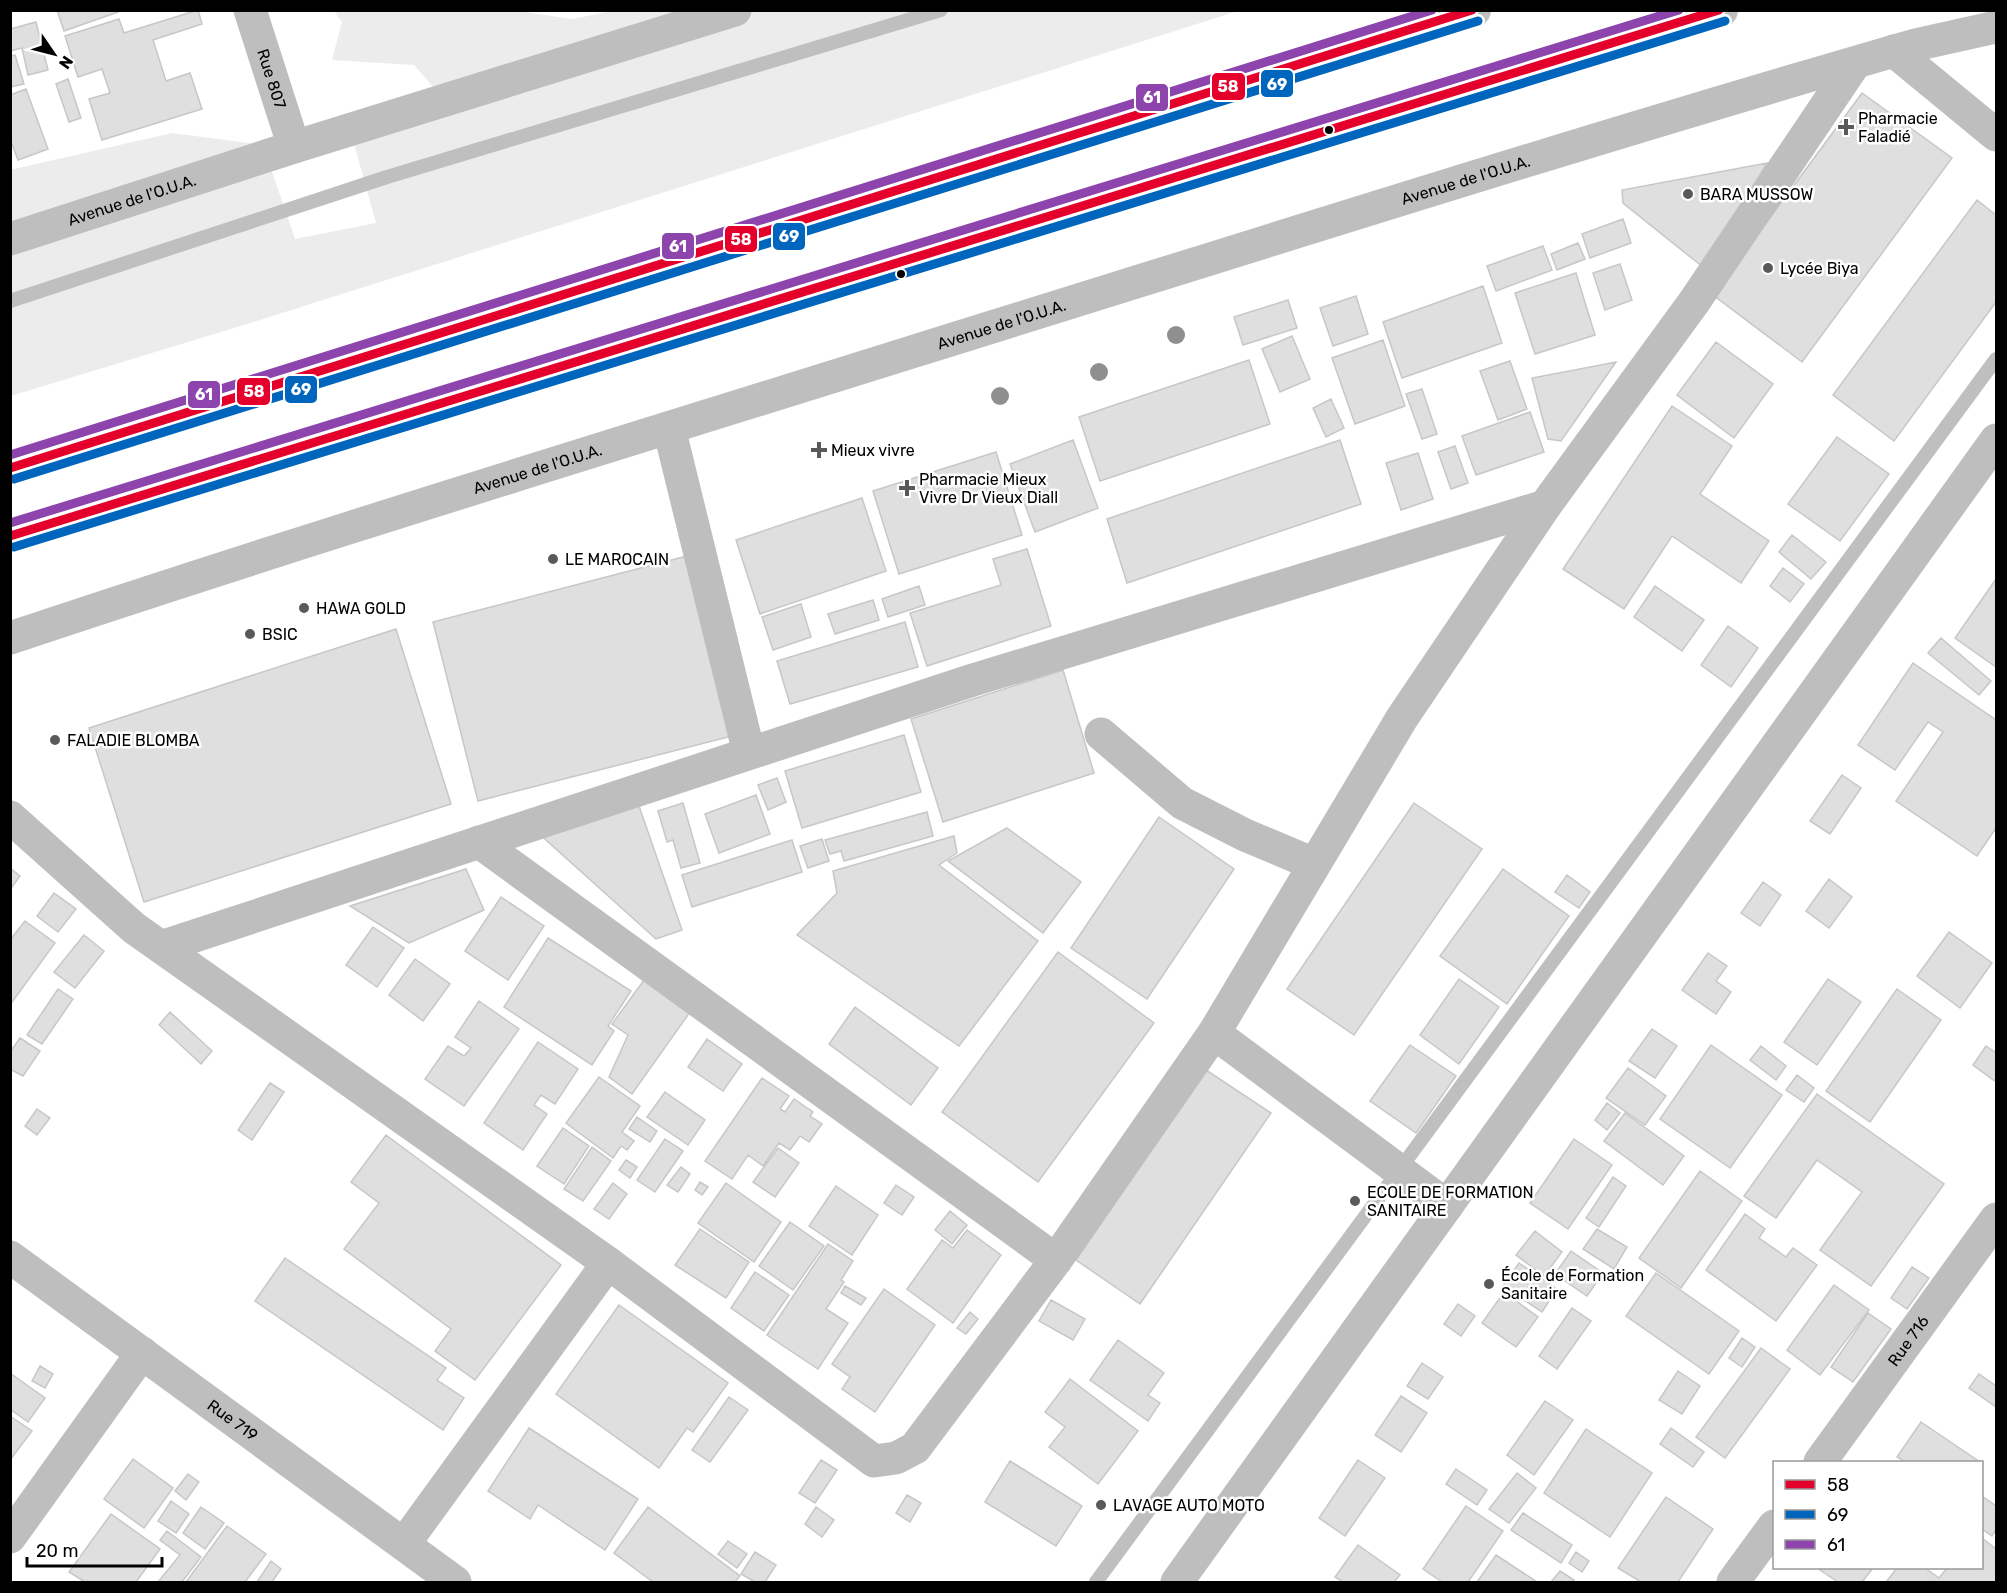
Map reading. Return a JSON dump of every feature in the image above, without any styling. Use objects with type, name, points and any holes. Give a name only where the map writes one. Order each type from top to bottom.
[{"type":"main road","name":"Rue 807","points":[[250,10],[294,147]]},
{"type":"main road","name":"Avenue de l'O.U.A.","points":[[10,239],[294,147],[735,10]]},
{"type":"main road","points":[[10,468],[1474,10]]},
{"type":"main road","points":[[10,536],[1721,10]]},
{"type":"main road","name":"Avenue de l'O.U.A.","points":[[10,638],[669,428],[1424,192],[1894,51],[1996,27]]},
{"type":"main road","points":[[1894,51],[1996,135]]},
{"type":"main road","points":[[10,817],[134,928],[608,1263],[874,1461],[896,1458],[915,1448],[1056,1260],[1214,1033],[1402,718],[1545,506],[1694,302],[1855,63]]},
{"type":"main road","points":[[669,428],[749,753]]},
{"type":"main road","points":[[1177,1582],[1996,440]]},
{"type":"main road","points":[[161,947],[984,676],[1545,506]]},
{"type":"main road","points":[[1101,734],[1182,803],[1245,835],[1314,864]]},
{"type":"main road","points":[[479,842],[1056,1260]]},
{"type":"main road","points":[[1214,1033],[1447,1206]]},
{"type":"main road","name":"Rue 716","points":[[1821,1461],[1996,1219]]},
{"type":"main road","name":"Rue 719","points":[[10,1257],[455,1582]]},
{"type":"main road","points":[[404,1544],[608,1263]]},
{"type":"main road","points":[[10,1537],[142,1353]]},
{"type":"main road","points":[[1733,1582],[1773,1527]]},
{"type":"shaded area","points":[[528,10],[530,13],[573,19],[616,10],[1238,11],[263,319],[11,396],[10,170],[172,133],[263,145],[295,239],[376,223],[353,140],[450,106],[414,65],[332,60],[342,22],[334,11]]},
{"type":"building","points":[[57,10],[117,10],[118,12],[64,31]]},
{"type":"building","points":[[198,10],[202,24],[153,40],[166,81],[190,73],[202,109],[102,140],[89,99],[110,93],[102,69],[78,77],[65,36],[119,19],[124,33]]},
{"type":"building","points":[[36,22],[48,70],[28,75],[22,48],[10,51],[10,29]]},
{"type":"building","points":[[15,55],[24,84],[10,87],[10,56]]},
{"type":"building","points":[[68,79],[81,118],[69,122],[56,84]]},
{"type":"building","points":[[26,89],[48,149],[18,160],[10,139],[10,95]]},
{"type":"building","points":[[1862,93],[1952,158],[1802,362],[1713,295]]},
{"type":"building","points":[[1767,163],[1704,268],[1623,203],[1622,190]]},
{"type":"building","points":[[1977,200],[1996,215],[1996,302],[1894,441],[1833,395]]},
{"type":"building","points":[[1623,219],[1631,243],[1590,258],[1582,234]]},
{"type":"building","points":[[1578,243],[1585,259],[1557,270],[1551,254]]},
{"type":"building","points":[[1543,246],[1552,270],[1496,291],[1487,266]]},
{"type":"building","points":[[1620,264],[1632,300],[1605,310],[1593,273]]},
{"type":"building","points":[[1576,273],[1595,335],[1535,354],[1515,293]]},
{"type":"building","points":[[1483,286],[1502,343],[1402,378],[1383,322]]},
{"type":"building","points":[[1356,296],[1368,334],[1333,346],[1320,308]]},
{"type":"building","points":[[1288,300],[1297,328],[1243,345],[1234,317]]},
{"type":"building","points":[[1292,336],[1310,379],[1280,392],[1262,349]]},
{"type":"building","points":[[1383,340],[1405,406],[1355,424],[1332,358]]},
{"type":"building","points":[[1716,342],[1773,384],[1734,438],[1677,395]]},
{"type":"building","points":[[1249,360],[1270,424],[1100,481],[1079,417]]},
{"type":"building","points":[[1510,361],[1527,409],[1498,420],[1480,371]]},
{"type":"building","points":[[1616,362],[1561,441],[1548,439],[1532,378]]},
{"type":"building","points":[[1422,389],[1437,434],[1422,439],[1406,394]]},
{"type":"building","points":[[1331,399],[1344,428],[1326,437],[1313,408]]},
{"type":"building","points":[[1672,406],[1732,446],[1700,494],[1769,541],[1741,583],[1672,536],[1624,609],[1563,569]]},
{"type":"building","points":[[1530,412],[1544,452],[1476,475],[1462,436]]},
{"type":"building","points":[[1837,437],[1889,474],[1840,541],[1788,504]]},
{"type":"building","points":[[1073,440],[1098,508],[1035,532],[1010,464]]},
{"type":"building","points":[[1340,440],[1361,504],[1127,583],[1107,519]]},
{"type":"building","points":[[1455,446],[1468,483],[1451,489],[1438,452]]},
{"type":"building","points":[[996,452],[1022,535],[899,574],[873,491]]},
{"type":"building","points":[[1418,453],[1433,499],[1401,510],[1386,463]]},
{"type":"building","points":[[862,498],[886,571],[760,614],[736,540]]},
{"type":"building","points":[[1792,535],[1826,562],[1811,579],[1779,552]]},
{"type":"building","points":[[1027,549],[1051,626],[927,666],[910,613],[1001,585],[993,559]]},
{"type":"building","points":[[691,555],[736,735],[478,801],[433,622]]},
{"type":"building","points":[[1783,568],[1804,584],[1790,602],[1770,586]]},
{"type":"building","points":[[1996,579],[1996,667],[1955,638]]},
{"type":"building","points":[[919,586],[925,605],[888,617],[882,599]]},
{"type":"building","points":[[1655,586],[1704,620],[1682,651],[1634,617]]},
{"type":"building","points":[[873,600],[879,620],[835,634],[828,614]]},
{"type":"building","points":[[801,604],[811,637],[773,650],[762,617]]},
{"type":"building","points":[[905,622],[918,667],[790,704],[777,661]]},
{"type":"building","points":[[1728,626],[1758,648],[1731,687],[1701,665]]},
{"type":"building","points":[[396,629],[451,804],[144,902],[89,728]]},
{"type":"building","points":[[1941,638],[1991,681],[1979,695],[1928,653]]},
{"type":"building","points":[[1913,663],[1996,720],[1996,828],[1977,856],[1896,801],[1943,732],[1928,722],[1895,770],[1858,745]]},
{"type":"building","points":[[1063,670],[1094,773],[943,822],[911,719]]},
{"type":"building","points":[[904,735],[921,792],[802,828],[785,771]]},
{"type":"building","points":[[1842,775],[1861,788],[1830,834],[1810,821]]},
{"type":"building","points":[[777,778],[786,802],[768,810],[758,785]]},
{"type":"building","points":[[756,795],[770,834],[719,853],[705,814]]},
{"type":"building","points":[[638,803],[682,930],[656,939],[536,831]]},
{"type":"building","points":[[683,803],[700,863],[681,868],[673,840],[667,842],[658,811]]},
{"type":"building","points":[[1414,803],[1482,849],[1354,1035],[1287,989]]},
{"type":"building","points":[[927,812],[933,836],[844,861],[841,851],[830,854],[825,840]]},
{"type":"building","points":[[1159,817],[1234,869],[1147,999],[1071,948]]},
{"type":"building","points":[[1007,828],[1081,882],[1043,933],[948,861]]},
{"type":"building","points":[[954,836],[957,853],[939,865],[1038,941],[959,1046],[797,935],[837,893],[833,871]]},
{"type":"building","points":[[822,839],[829,861],[808,868],[800,846]]},
{"type":"building","points":[[792,840],[802,872],[692,907],[682,875]]},
{"type":"building","points":[[10,868],[20,876],[10,890]]},
{"type":"building","points":[[466,869],[484,910],[409,943],[350,906]]},
{"type":"building","points":[[1503,869],[1569,916],[1507,1004],[1440,956]]},
{"type":"building","points":[[1567,875],[1590,892],[1579,908],[1555,892]]},
{"type":"building","points":[[1829,879],[1852,897],[1829,928],[1806,911]]},
{"type":"building","points":[[1763,882],[1781,895],[1760,926],[1741,913]]},
{"type":"building","points":[[54,893],[76,909],[58,932],[37,916]]},
{"type":"building","points":[[501,897],[544,926],[508,980],[465,951]]},
{"type":"building","points":[[25,921],[55,943],[10,1005],[10,940]]},
{"type":"building","points":[[373,927],[404,948],[377,987],[346,965]]},
{"type":"building","points":[[1949,932],[1992,963],[1960,1008],[1917,976]]},
{"type":"building","points":[[84,935],[104,951],[75,988],[54,972]]},
{"type":"building","points":[[548,938],[631,991],[608,1026],[614,1031],[592,1065],[504,1007]]},
{"type":"building","points":[[1058,952],[1154,1023],[1038,1182],[942,1112]]},
{"type":"building","points":[[1708,953],[1727,966],[1716,981],[1731,992],[1716,1014],[1682,990]]},
{"type":"building","points":[[415,959],[450,984],[423,1021],[389,995]]},
{"type":"building","points":[[1459,979],[1499,1007],[1459,1064],[1420,1035]]},
{"type":"building","points":[[1828,979],[1861,1002],[1817,1065],[1784,1042]]},
{"type":"building","points":[[644,980],[690,1012],[632,1094],[609,1077],[628,1035],[612,1024]]},
{"type":"building","points":[[58,989],[73,999],[42,1044],[27,1035]]},
{"type":"building","points":[[1897,989],[1941,1020],[1870,1122],[1826,1091]]},
{"type":"building","points":[[479,1001],[519,1029],[464,1106],[425,1079],[448,1046],[464,1056],[471,1048],[455,1037]]},
{"type":"building","points":[[855,1007],[938,1068],[911,1105],[829,1044]]},
{"type":"building","points":[[170,1012],[212,1051],[201,1064],[159,1025]]},
{"type":"building","points":[[1652,1029],[1677,1046],[1655,1078],[1629,1061]]},
{"type":"building","points":[[20,1038],[40,1051],[23,1076],[10,1069],[10,1052]]},
{"type":"building","points":[[707,1039],[742,1064],[723,1091],[688,1067]]},
{"type":"building","points":[[538,1042],[578,1069],[555,1104],[541,1095],[534,1105],[547,1114],[523,1150],[484,1123]]},
{"type":"building","points":[[1410,1045],[1456,1076],[1416,1133],[1370,1101]]},
{"type":"building","points":[[1711,1045],[1782,1095],[1730,1168],[1660,1119]]},
{"type":"building","points":[[1761,1046],[1786,1066],[1776,1080],[1750,1060]]},
{"type":"building","points":[[1986,1046],[1996,1053],[1996,1082],[1973,1065]]},
{"type":"building","points":[[1628,1068],[1666,1096],[1645,1125],[1606,1098]]},
{"type":"building","points":[[1206,1070],[1271,1113],[1140,1304],[1076,1260]]},
{"type":"building","points":[[1797,1075],[1814,1088],[1804,1102],[1786,1090]]},
{"type":"building","points":[[599,1077],[640,1106],[622,1132],[634,1141],[627,1150],[621,1146],[613,1158],[566,1123]]},
{"type":"building","points":[[762,1078],[789,1096],[780,1109],[785,1112],[794,1099],[813,1112],[810,1116],[822,1124],[809,1142],[800,1136],[790,1150],[779,1143],[763,1166],[748,1155],[732,1179],[705,1161]]},
{"type":"building","points":[[270,1083],[284,1092],[252,1140],[238,1130]]},
{"type":"building","points":[[665,1092],[705,1120],[688,1145],[647,1117]]},
{"type":"building","points":[[1817,1094],[1944,1184],[1871,1286],[1820,1250],[1862,1192],[1817,1160],[1776,1218],[1744,1196]]},
{"type":"building","points":[[1607,1103],[1620,1113],[1607,1130],[1595,1120]]},
{"type":"building","points":[[37,1109],[50,1118],[37,1135],[25,1126]]},
{"type":"building","points":[[1625,1113],[1684,1156],[1663,1185],[1604,1141]]},
{"type":"building","points":[[637,1117],[657,1131],[650,1142],[629,1129]]},
{"type":"building","points":[[563,1128],[589,1146],[564,1184],[537,1166]]},
{"type":"building","points":[[386,1135],[561,1265],[475,1380],[435,1351],[451,1329],[344,1249],[379,1203],[351,1182]]},
{"type":"building","points":[[665,1139],[683,1151],[655,1192],[637,1180]]},
{"type":"building","points":[[1574,1139],[1612,1165],[1568,1229],[1530,1203]]},
{"type":"building","points":[[592,1147],[611,1161],[583,1201],[564,1189]]},
{"type":"building","points":[[778,1148],[799,1163],[775,1197],[753,1182]]},
{"type":"building","points":[[626,1160],[637,1167],[630,1178],[619,1170]]},
{"type":"building","points":[[681,1167],[690,1174],[678,1192],[667,1185]]},
{"type":"building","points":[[1700,1171],[1742,1201],[1681,1288],[1639,1258]]},
{"type":"building","points":[[1613,1177],[1626,1186],[1599,1227],[1586,1218]]},
{"type":"building","points":[[700,1182],[708,1187],[702,1195],[695,1190]]},
{"type":"building","points":[[613,1183],[627,1194],[609,1219],[594,1209]]},
{"type":"building","points":[[726,1183],[781,1222],[754,1262],[698,1223]]},
{"type":"building","points":[[896,1185],[914,1197],[902,1215],[884,1203]]},
{"type":"building","points":[[836,1186],[878,1215],[852,1255],[809,1226]]},
{"type":"building","points":[[950,1211],[967,1225],[952,1244],[935,1230]]},
{"type":"building","points":[[1745,1214],[1765,1229],[1759,1238],[1786,1257],[1793,1248],[1817,1265],[1776,1321],[1706,1270]]},
{"type":"building","points":[[790,1222],[824,1246],[793,1290],[759,1266]]},
{"type":"building","points":[[700,1229],[749,1262],[726,1298],[675,1265]]},
{"type":"building","points":[[1597,1229],[1627,1247],[1614,1269],[1583,1249]]},
{"type":"building","points":[[967,1230],[1001,1255],[953,1323],[907,1289],[942,1240],[953,1248]]},
{"type":"building","points":[[1535,1231],[1562,1252],[1544,1276],[1516,1255]]},
{"type":"building","points":[[828,1244],[853,1261],[841,1280],[844,1282],[826,1309],[848,1323],[818,1369],[767,1335]]},
{"type":"building","points":[[1571,1251],[1603,1273],[1587,1296],[1555,1274]]},
{"type":"building","points":[[285,1258],[446,1368],[437,1380],[464,1398],[443,1430],[255,1301]]},
{"type":"building","points":[[1519,1263],[1557,1289],[1542,1312],[1503,1286]]},
{"type":"building","points":[[1912,1267],[1929,1278],[1907,1309],[1891,1298]]},
{"type":"building","points":[[755,1272],[789,1295],[764,1331],[731,1308]]},
{"type":"building","points":[[1656,1273],[1739,1331],[1709,1374],[1626,1316]]},
{"type":"building","points":[[1834,1285],[1869,1310],[1820,1375],[1787,1350]]},
{"type":"building","points":[[845,1286],[866,1298],[861,1305],[841,1293]]},
{"type":"building","points":[[884,1289],[935,1325],[875,1412],[842,1389],[850,1377],[832,1364]]},
{"type":"building","points":[[1504,1292],[1538,1317],[1516,1347],[1482,1323]]},
{"type":"building","points":[[1051,1300],[1085,1319],[1073,1340],[1039,1321]]},
{"type":"building","points":[[1458,1304],[1475,1316],[1461,1336],[1444,1324]]},
{"type":"building","points":[[619,1305],[728,1383],[693,1432],[687,1428],[659,1468],[556,1394]]},
{"type":"building","points":[[1572,1308],[1591,1321],[1557,1369],[1539,1356]]},
{"type":"building","points":[[970,1312],[978,1319],[966,1334],[957,1328]]},
{"type":"building","points":[[1868,1313],[1891,1329],[1853,1382],[1831,1367]]},
{"type":"building","points":[[1742,1338],[1755,1347],[1742,1367],[1729,1358]]},
{"type":"building","points":[[1118,1340],[1164,1373],[1148,1395],[1160,1403],[1148,1421],[1090,1380]]},
{"type":"building","points":[[1761,1348],[1790,1369],[1725,1458],[1696,1437]]},
{"type":"building","points":[[1422,1363],[1443,1377],[1428,1399],[1407,1386]]},
{"type":"building","points":[[40,1366],[53,1374],[45,1388],[32,1381]]},
{"type":"building","points":[[1678,1371],[1700,1386],[1682,1414],[1659,1400]]},
{"type":"building","points":[[10,1373],[45,1398],[28,1422],[10,1409]]},
{"type":"building","points":[[1979,1374],[1996,1386],[1996,1407],[1969,1388]]},
{"type":"building","points":[[1070,1379],[1138,1431],[1098,1484],[1049,1447],[1065,1427],[1045,1412]]},
{"type":"building","points":[[1401,1396],[1427,1413],[1401,1452],[1375,1435]]},
{"type":"building","points":[[729,1397],[748,1410],[710,1462],[692,1450]]},
{"type":"building","points":[[1545,1401],[1573,1420],[1534,1475],[1507,1455]]},
{"type":"building","points":[[10,1416],[32,1431],[10,1460]]},
{"type":"building","points":[[1921,1422],[1979,1461],[1904,1461],[1897,1457]]},
{"type":"building","points":[[529,1428],[638,1499],[605,1550],[538,1505],[530,1519],[488,1491]]},
{"type":"building","points":[[1671,1428],[1704,1452],[1693,1467],[1660,1444]]},
{"type":"building","points":[[1586,1429],[1652,1473],[1610,1537],[1544,1493]]},
{"type":"building","points":[[133,1459],[173,1488],[144,1528],[104,1499]]},
{"type":"building","points":[[821,1460],[837,1470],[815,1503],[799,1493]]},
{"type":"building","points":[[1358,1460],[1385,1478],[1345,1536],[1319,1518]]},
{"type":"building","points":[[1010,1461],[1082,1506],[1056,1546],[985,1502]]},
{"type":"building","points":[[1456,1469],[1487,1490],[1477,1505],[1446,1484]]},
{"type":"building","points":[[1517,1473],[1536,1488],[1509,1523],[1489,1509]]},
{"type":"building","points":[[188,1474],[199,1482],[186,1500],[175,1491]]},
{"type":"building","points":[[907,1495],[921,1503],[910,1522],[896,1513]]},
{"type":"building","points":[[1666,1497],[1713,1529],[1678,1582],[1641,1582],[1618,1568]]},
{"type":"building","points":[[1983,1497],[1996,1506],[1996,1529],[1992,1536],[1983,1530]]},
{"type":"building","points":[[171,1501],[189,1514],[176,1533],[158,1521]]},
{"type":"building","points":[[1466,1506],[1503,1531],[1468,1582],[1442,1582],[1423,1569]]},
{"type":"building","points":[[201,1507],[224,1523],[205,1549],[183,1533]]},
{"type":"building","points":[[648,1507],[740,1576],[735,1582],[653,1582],[614,1553]]},
{"type":"building","points":[[816,1507],[834,1520],[822,1537],[805,1524]]},
{"type":"building","points":[[1523,1513],[1572,1545],[1561,1563],[1511,1530]]},
{"type":"building","points":[[111,1514],[160,1549],[136,1582],[85,1582],[69,1572]]},
{"type":"building","points":[[227,1526],[266,1554],[245,1582],[186,1582]]},
{"type":"building","points":[[167,1531],[201,1557],[182,1582],[158,1582],[180,1555],[160,1540]]},
{"type":"building","points":[[1983,1539],[1996,1549],[1996,1582],[1886,1582],[1896,1569],[1926,1569],[1939,1578],[1946,1569],[1983,1569]]},
{"type":"building","points":[[728,1541],[747,1554],[737,1568],[718,1554]]},
{"type":"building","points":[[1358,1545],[1400,1575],[1394,1582],[1343,1582],[1335,1577]]},
{"type":"building","points":[[755,1552],[776,1565],[765,1582],[755,1582],[741,1574]]},
{"type":"building","points":[[1576,1552],[1589,1561],[1582,1572],[1569,1563]]},
{"type":"building","points":[[1496,1555],[1537,1582],[1477,1582]]},
{"type":"building","points":[[271,1561],[281,1569],[272,1582],[257,1582]]},
{"type":"building","points":[[1818,1569],[1872,1569],[1862,1582],[1838,1582]]},
{"type":"building","points":[[1560,1571],[1574,1580],[1572,1582],[1551,1582]]},
{"type":"waterway","points":[[10,301],[387,177],[941,10]]},
{"type":"waterway","points":[[1096,1582],[1996,359]]},
{"type":"transit line","name":"61","points":[[10,455],[1432,10]]},
{"type":"transit line","name":"58","points":[[10,468],[1472,10]]},
{"type":"transit line","name":"61","points":[[10,523],[1679,10]]},
{"type":"transit line","name":"58","points":[[10,536],[1719,10]]},
{"type":"transit line","name":"69","points":[[14,479],[1478,21]]},
{"type":"transit line","name":"69","points":[[14,547],[1725,21]]},
{"type":"place","name":"Pharmacie Faladié","points":[[1846,127]]},
{"type":"place","name":"BARA MUSSOW","points":[[1688,194]]},
{"type":"place","name":"Lycée Biya","points":[[1768,268]]},
{"type":"place","name":"Mieux vivre","points":[[819,450]]},
{"type":"place","name":"Pharmacie Mieux Vivre Dr Vieux Diall","points":[[907,488]]},
{"type":"place","name":"LE MAROCAIN","points":[[553,559]]},
{"type":"place","name":"HAWA GOLD","points":[[304,608]]},
{"type":"place","name":"BSIC","points":[[250,634]]},
{"type":"place","name":"FALADIE BLOMBA","points":[[55,740]]},
{"type":"place","name":"ECOLE DE FORMATION SANITAIRE","points":[[1355,1201]]},
{"type":"place","name":"École de Formation Sanitaire","points":[[1489,1284]]},
{"type":"place","name":"LAVAGE AUTO MOTO","points":[[1101,1505]]}]
